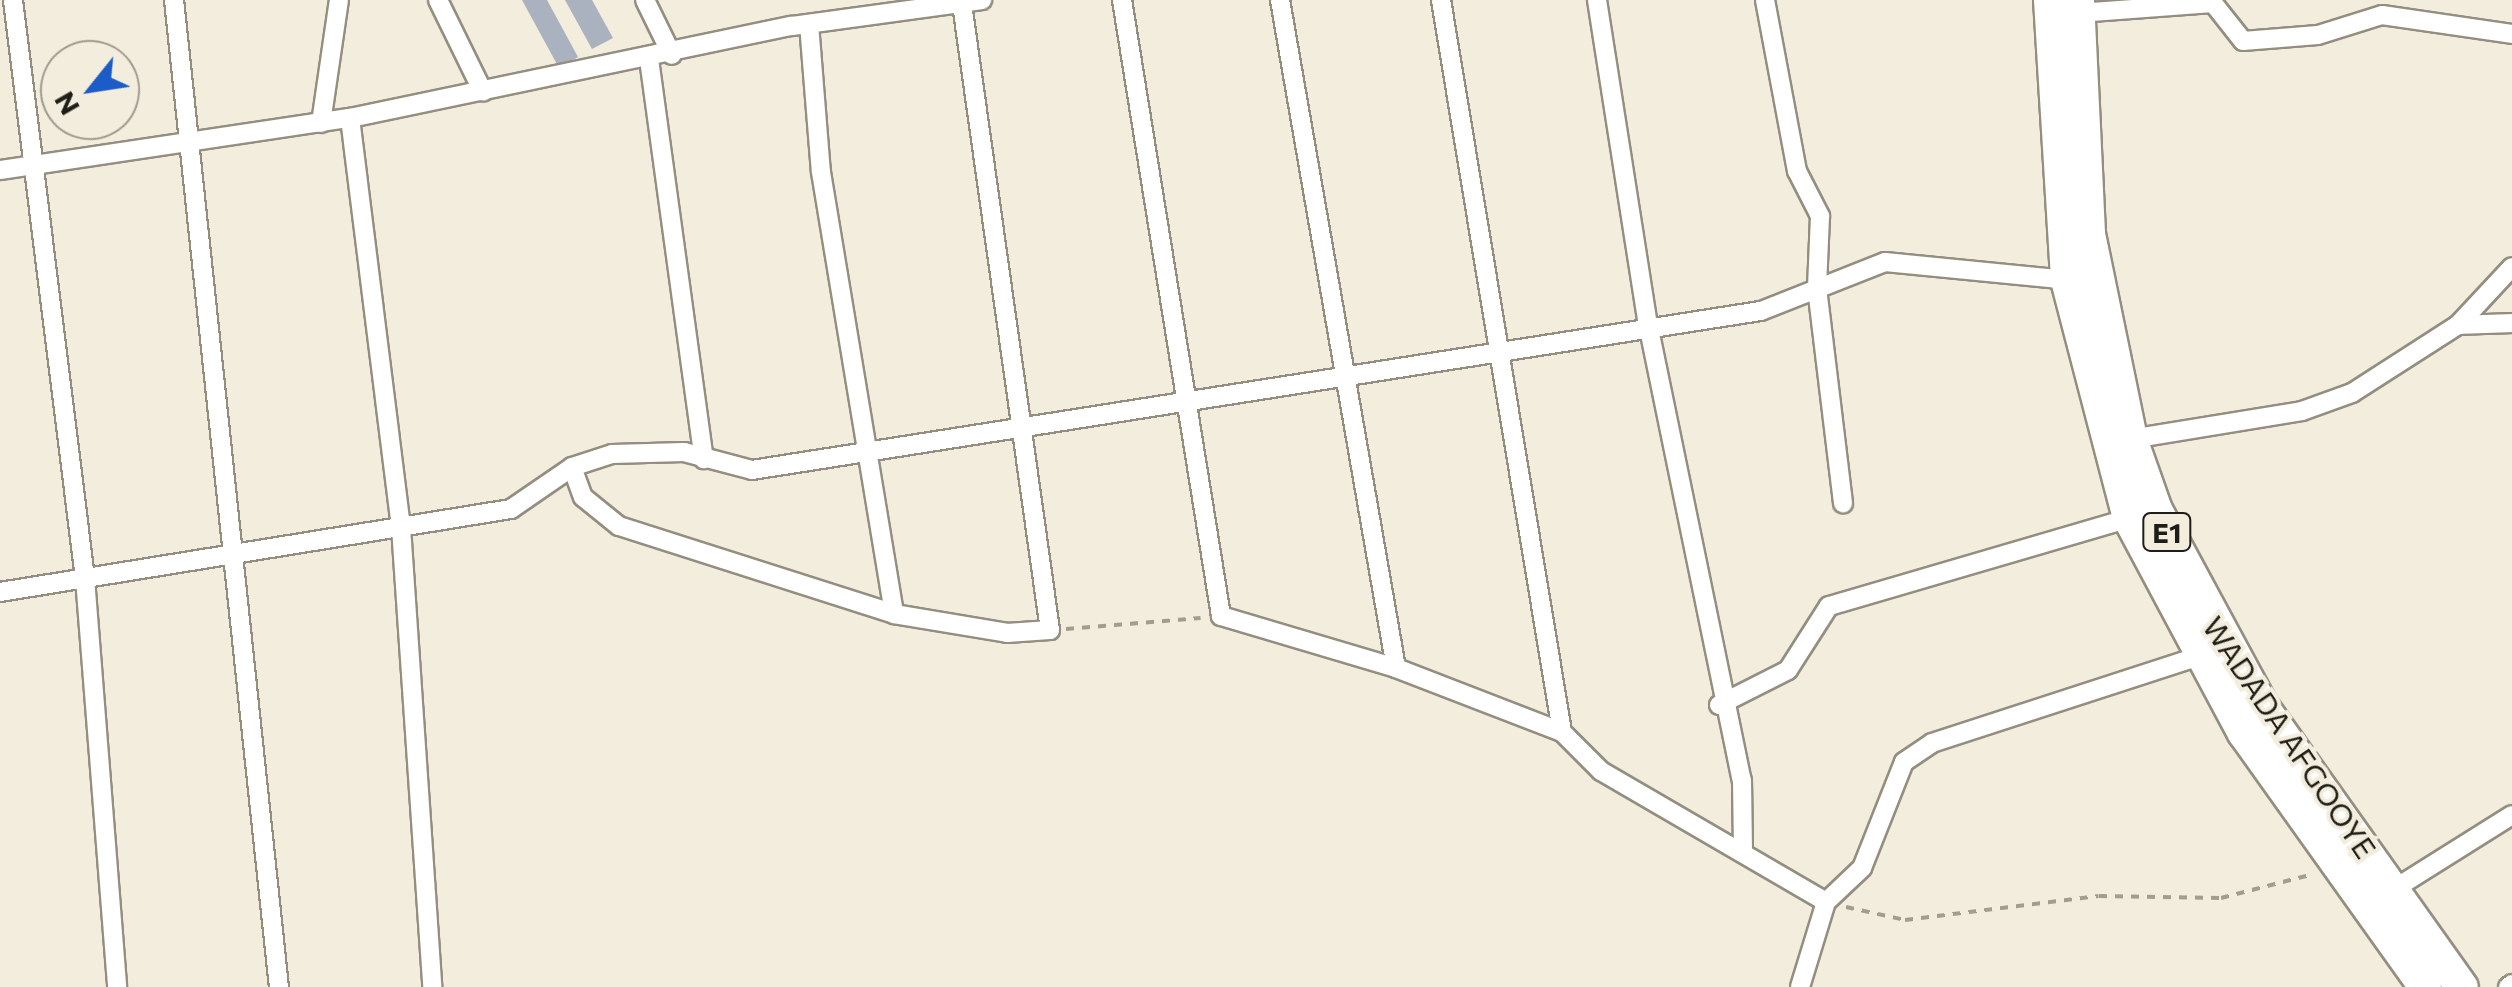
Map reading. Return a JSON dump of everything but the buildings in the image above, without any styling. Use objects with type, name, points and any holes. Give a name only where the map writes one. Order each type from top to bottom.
[{"type":"highway","name":"WADADA AFGOOYE","points":[[2069,4],[2068,280],[2129,518],[2198,657],[2424,987]]},
{"type":"highway","name":"WADADA AFGOOYE","points":[[2069,4],[2089,234],[2131,439],[2213,626],[2462,987]]},
{"type":"street","points":[[12,0],[84,578],[116,987]]},
{"type":"street","points":[[174,0],[239,553],[279,987]]},
{"type":"street","points":[[322,123],[339,0]]},
{"type":"street","points":[[438,0],[483,92]]},
{"type":"street","points":[[645,0],[672,55]]},
{"type":"street","points":[[0,170],[322,123],[672,55],[809,24],[982,0]]},
{"type":"street","points":[[1122,0],[1221,616],[1396,668],[1562,732],[1601,771],[1743,848],[1826,902]]},
{"type":"street","points":[[1280,0],[1339,378],[1396,668]]},
{"type":"street","points":[[1441,0],[1504,348],[1562,732]]},
{"type":"street","points":[[1597,0],[1648,324],[1719,705],[1742,780],[1743,848]]},
{"type":"street","points":[[1764,0],[1797,171],[1820,216],[1818,288],[1843,503]]},
{"type":"street","points":[[2069,4],[2213,3],[2244,41],[2318,35],[2382,16],[2512,34]]},
{"type":"street","points":[[572,467],[602,518],[894,614],[1007,633],[1050,630],[962,4]]},
{"type":"street","points":[[809,24],[864,450],[894,614]]},
{"type":"street","points":[[649,59],[704,460]]},
{"type":"street","points":[[350,118],[401,527],[432,987]]},
{"type":"street","points":[[0,592],[511,509],[572,467],[629,452],[752,470],[1023,422],[1186,402],[1648,324],[1761,310],[1885,262],[2068,280]]},
{"type":"street","points":[[2131,439],[2302,411],[2352,393],[2458,326],[2512,268]]},
{"type":"street","points":[[2458,326],[2512,323]]},
{"type":"street","points":[[1719,705],[1788,670],[1829,606],[2129,518]]},
{"type":"street","points":[[1800,987],[1826,902],[1862,868],[1888,787],[1920,750],[2198,657]]},
{"type":"street","points":[[2394,889],[2512,815]]},
{"type":"path","points":[[1050,630],[1221,616]]},
{"type":"path","points":[[1826,902],[1905,920],[2099,896],[2221,898],[2339,868]]}]
